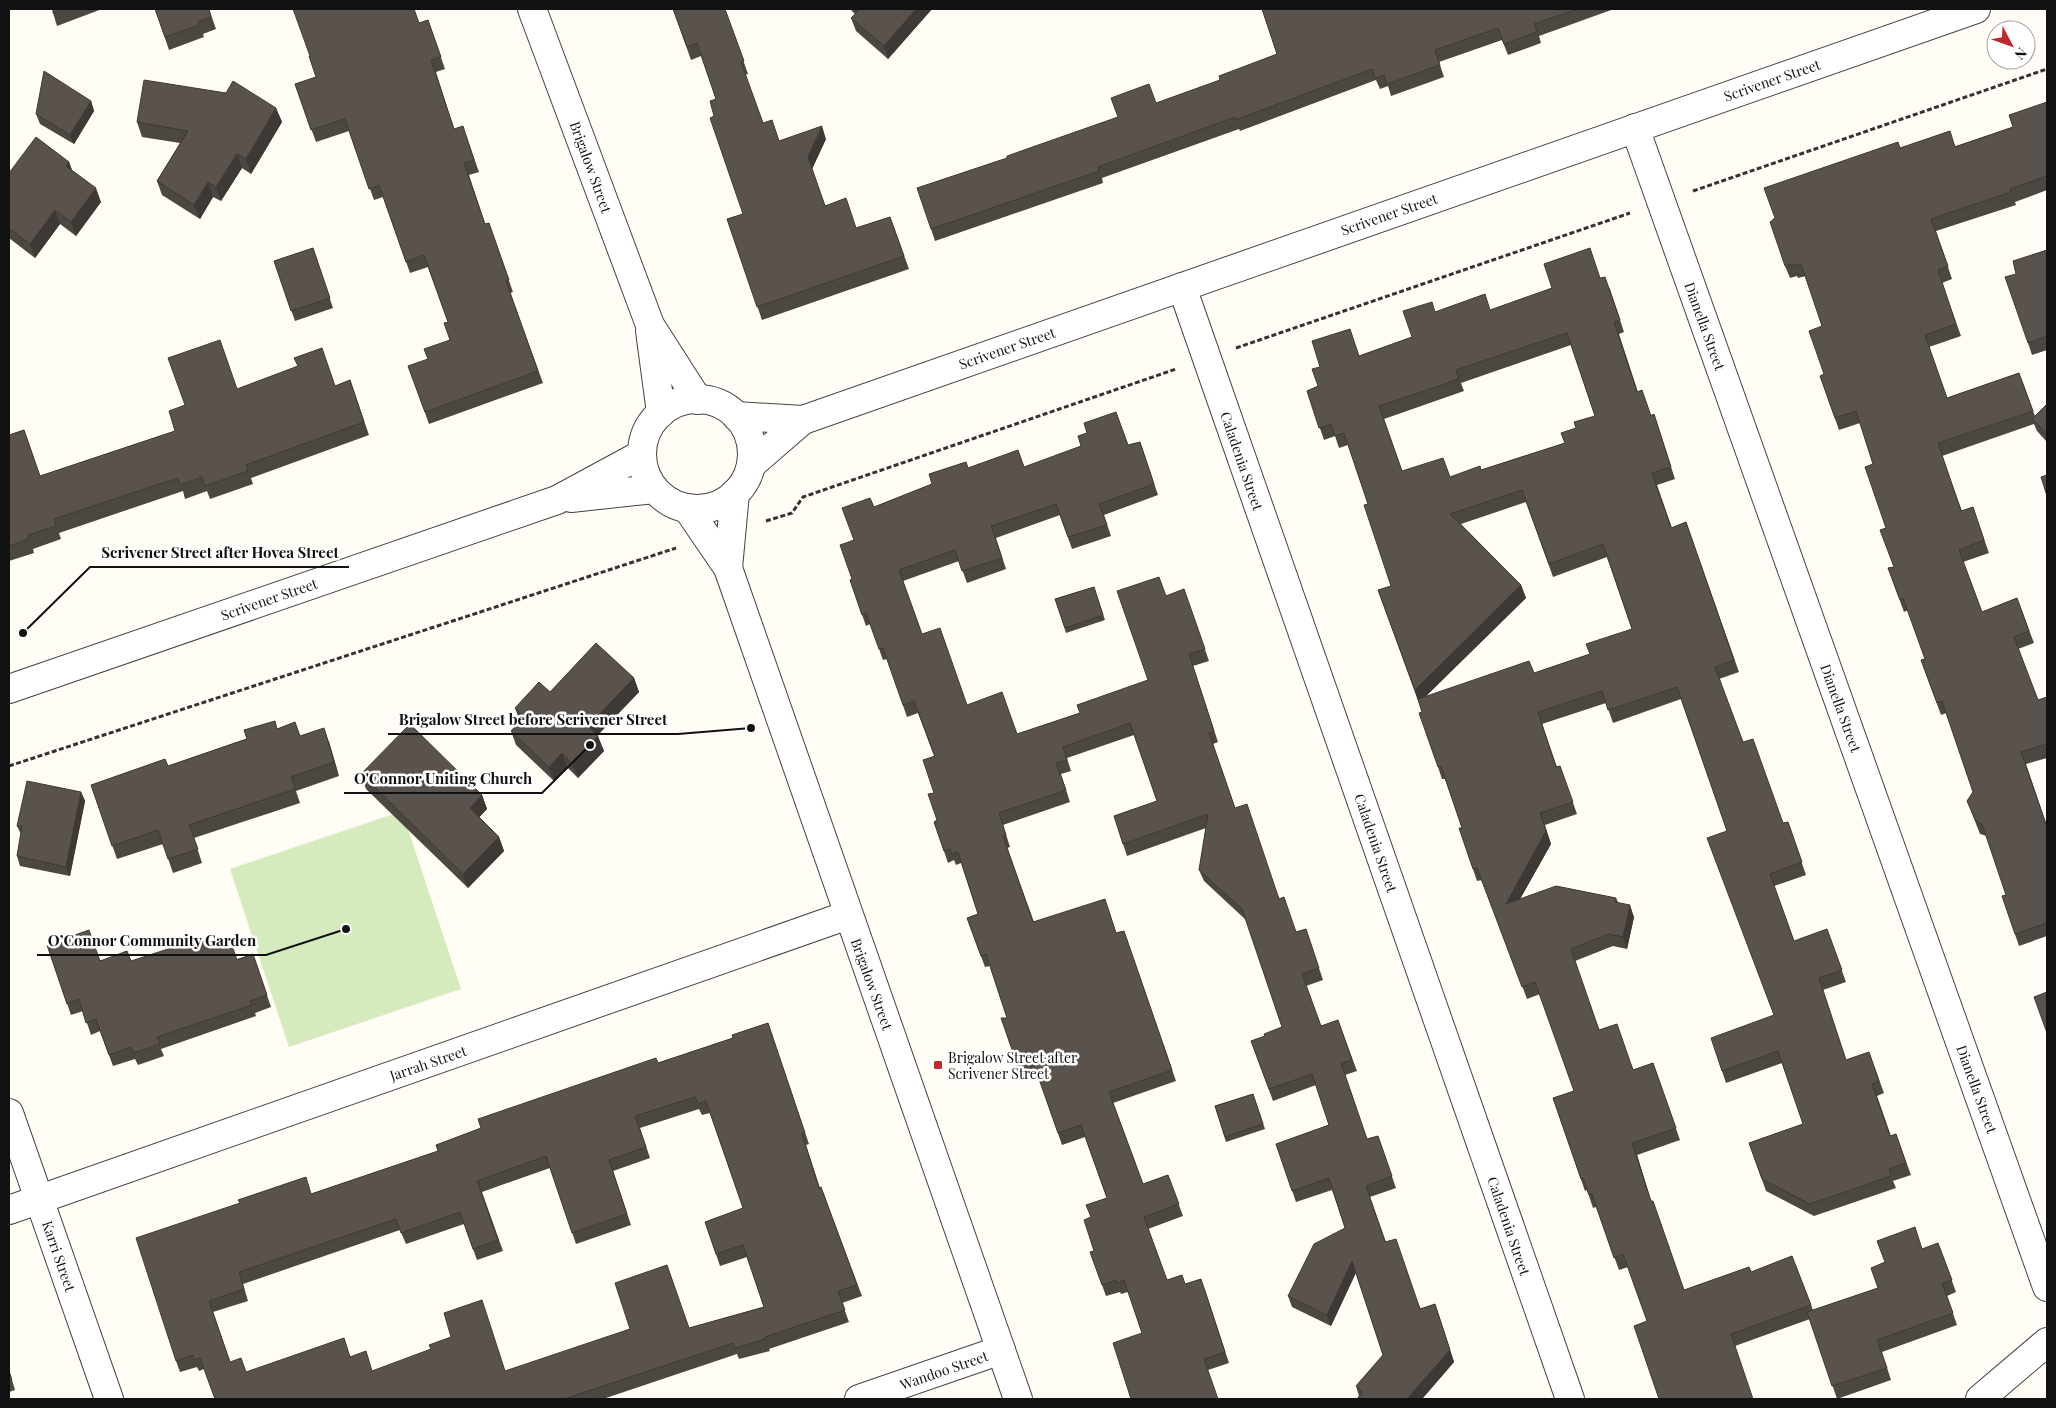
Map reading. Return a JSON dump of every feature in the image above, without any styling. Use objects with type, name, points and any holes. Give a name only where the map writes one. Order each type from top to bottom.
[{"type":"street","name":"Brigalow Street","points":[[532,9],[650,325],[698,400]]},
{"type":"street","name":"Scrivener Street","points":[[751,466],[803,420],[1976,9]]},
{"type":"street","name":"Dianella Street","points":[[1634,128],[2047,1287]]},
{"type":"street","name":"Caladenia Street","points":[[1182,287],[1570,1399]]},
{"type":"street","name":"Brigalow Street","points":[[650,325],[661,413]]},
{"type":"street","points":[[698,400],[722,406],[736,416],[750,438],[751,466],[747,477],[736,493],[721,504],[704,509],[687,508],[668,501],[654,489],[647,477],[642,454],[647,432],[661,413],[685,401],[698,400]]},
{"type":"street","name":"Scrivener Street","points":[[736,416],[803,420]]},
{"type":"street","name":"Scrivener Street","points":[[9,689],[558,500],[642,454]]},
{"type":"street","name":"Scrivener Street","points":[[558,500],[654,489]]},
{"type":"street","name":"Brigalow Street","points":[[728,568],[736,493]]},
{"type":"street","name":"Brigalow Street","points":[[687,508],[728,568],[1018,1399]]},
{"type":"street","name":"Jarrah Street","points":[[9,1210],[848,915]]},
{"type":"street","name":"Karri Street","points":[[9,1114],[109,1399]]},
{"type":"street","points":[[1980,1399],[2047,1342]]},
{"type":"street","name":"Wandoo Street","points":[[859,1399],[1001,1350]]},
{"type":"path","points":[[1719,182],[2047,69]]},
{"type":"path","points":[[1256,342],[1622,216]]},
{"type":"path","points":[[792,513],[803,497],[1155,376]]},
{"type":"path","points":[[9,766],[645,558]]},
{"type":"green space","points":[[402,811],[461,989],[289,1047],[230,869]]},
{"type":"building","points":[[53,9],[64,9],[53,13]]},
{"type":"building","points":[[155,9],[209,9],[211,17],[198,22],[199,25],[165,37]]},
{"type":"building","points":[[293,9],[414,9],[419,23],[428,20],[441,57],[431,60],[454,129],[463,126],[474,160],[464,163],[485,224],[489,223],[509,280],[506,281],[538,371],[425,412],[408,366],[428,359],[424,349],[450,340],[444,323],[448,322],[424,255],[406,262],[379,185],[369,189],[345,119],[311,130],[295,84],[316,77]]},
{"type":"building","points":[[673,9],[725,9],[744,61],[741,62],[763,123],[772,120],[779,141],[822,126],[808,157],[825,206],[846,198],[856,228],[890,217],[904,256],[757,307],[727,219],[743,214],[710,118],[714,116],[710,101],[716,99],[697,43],[687,47]]},
{"type":"building","points":[[860,9],[916,9],[884,46],[851,18]]},
{"type":"building","points":[[1262,9],[1578,9],[1534,24],[1537,32],[1504,44],[1498,28],[1435,50],[1440,65],[1387,84],[1384,75],[1375,78],[1372,69],[1235,120],[1235,117],[1098,167],[1099,171],[931,229],[917,188],[1007,158],[1007,156],[1118,117],[1111,98],[1149,84],[1156,103],[1220,80],[1219,76],[1277,54]]},
{"type":"building","points":[[44,71],[91,101],[70,135],[36,114]]},
{"type":"building","points":[[144,80],[226,93],[233,81],[276,108],[246,159],[237,154],[216,187],[208,182],[194,205],[157,181],[188,131],[137,122]]},
{"type":"building","points":[[2047,102],[2047,176],[2010,189],[2011,192],[1931,219],[1948,266],[1938,270],[1956,324],[1925,335],[1947,398],[2019,373],[2033,411],[1938,443],[1961,511],[1973,507],[1984,540],[1959,550],[1982,612],[2017,598],[2029,631],[2014,637],[2038,700],[2047,697],[2047,744],[2021,752],[2047,827],[2047,923],[2015,934],[2002,896],[2006,895],[1982,824],[1976,821],[1967,801],[1973,792],[1942,701],[1937,703],[1921,660],[1925,659],[1903,598],[1900,600],[1888,568],[1894,567],[1880,530],[1886,528],[1865,467],[1873,464],[1856,411],[1835,418],[1820,376],[1824,374],[1809,331],[1822,326],[1801,264],[1785,266],[1770,222],[1775,218],[1764,188],[1898,142],[1900,148],[1950,131],[1955,147],[2013,127],[2009,115]]},
{"type":"building","points":[[36,137],[69,162],[66,166],[96,188],[71,222],[55,210],[30,244],[9,228],[9,173]]},
{"type":"building","points":[[313,248],[330,298],[291,311],[274,261]]},
{"type":"building","points":[[1590,248],[1600,278],[1605,277],[1620,320],[1614,322],[1637,392],[1642,390],[1651,416],[1654,414],[1671,467],[1652,473],[1671,528],[1686,522],[1734,660],[1715,667],[1743,742],[1753,739],[1783,823],[1788,822],[1802,862],[1770,874],[1794,941],[1827,929],[1842,970],[1819,978],[1846,1060],[1869,1052],[1879,1081],[1872,1084],[1890,1136],[1896,1134],[1906,1163],[1889,1169],[1891,1176],[1810,1204],[1762,1179],[1749,1143],[1803,1124],[1778,1051],[1722,1071],[1711,1038],[1774,1015],[1707,838],[1727,831],[1677,687],[1608,710],[1602,691],[1538,712],[1556,767],[1560,766],[1573,802],[1540,813],[1546,831],[1506,904],[1556,886],[1616,898],[1615,902],[1630,905],[1623,937],[1609,934],[1571,949],[1599,1030],[1617,1024],[1633,1070],[1653,1063],[1676,1128],[1632,1143],[1684,1290],[1749,1267],[1751,1272],[1792,1256],[1811,1305],[1731,1334],[1753,1399],[1659,1399],[1634,1326],[1647,1321],[1623,1254],[1614,1258],[1592,1194],[1589,1195],[1583,1178],[1581,1179],[1553,1098],[1574,1091],[1535,982],[1522,987],[1477,868],[1473,869],[1459,828],[1462,828],[1441,766],[1438,767],[1419,713],[1422,712],[1418,699],[1529,661],[1534,673],[1590,654],[1586,644],[1632,629],[1603,544],[1549,564],[1522,490],[1450,514],[1521,585],[1415,690],[1378,590],[1391,586],[1364,505],[1368,504],[1344,433],[1335,436],[1331,424],[1319,428],[1307,391],[1318,386],[1312,369],[1320,367],[1312,341],[1350,329],[1359,356],[1412,337],[1403,311],[1432,302],[1435,312],[1485,294],[1490,310],[1552,288],[1544,264]],"holes":[[[1567,333],[1595,416],[1574,422],[1576,428],[1561,433],[1565,443],[1481,470],[1480,466],[1450,477],[1443,458],[1402,471],[1379,406],[1459,379],[1456,370]]]},
{"type":"building","points":[[2047,250],[2047,336],[2028,343],[2005,277],[2016,274],[2013,261]]},
{"type":"building","points":[[220,340],[237,389],[298,366],[294,358],[322,348],[335,386],[350,380],[364,422],[246,465],[248,471],[205,486],[202,477],[180,485],[178,478],[54,519],[56,526],[28,535],[29,539],[9,546],[9,435],[24,430],[40,476],[175,431],[169,411],[185,405],[168,358]]},
{"type":"building","points":[[2047,404],[2047,434],[2032,419]]},
{"type":"building","points":[[1116,412],[1128,445],[1140,442],[1154,484],[1099,504],[1107,525],[1068,537],[1056,504],[991,526],[1002,558],[962,571],[955,550],[899,570],[922,634],[940,628],[967,705],[1002,692],[1017,734],[1080,713],[1077,705],[1148,680],[1117,591],[1159,577],[1166,596],[1184,589],[1205,649],[1189,654],[1214,731],[1209,733],[1235,808],[1247,804],[1279,899],[1284,897],[1296,932],[1306,929],[1319,968],[1302,974],[1321,1026],[1338,1020],[1352,1060],[1341,1063],[1367,1139],[1378,1136],[1392,1176],[1366,1186],[1385,1242],[1396,1239],[1420,1309],[1435,1304],[1450,1350],[1407,1399],[1357,1399],[1363,1392],[1356,1386],[1383,1355],[1352,1261],[1327,1315],[1288,1296],[1314,1244],[1345,1228],[1329,1178],[1292,1191],[1276,1144],[1329,1125],[1312,1074],[1269,1089],[1251,1041],[1282,1027],[1242,909],[1199,870],[1208,814],[1123,844],[1114,816],[1157,801],[1130,723],[1063,747],[1067,760],[1056,763],[1066,790],[999,813],[1006,835],[1003,836],[1033,922],[1105,899],[1116,933],[1124,931],[1172,1070],[1109,1092],[1143,1184],[1168,1175],[1179,1204],[1144,1217],[1167,1280],[1182,1275],[1185,1284],[1201,1279],[1225,1352],[1204,1359],[1218,1399],[1131,1399],[1113,1343],[1142,1333],[1124,1280],[1117,1283],[1116,1280],[1102,1285],[1090,1252],[1094,1251],[1084,1220],[1091,1217],[1086,1205],[1107,1198],[1081,1125],[1058,1133],[1032,1059],[1017,1064],[1001,1018],[1007,1018],[986,954],[981,956],[967,918],[978,914],[958,852],[952,854],[950,849],[944,851],[934,822],[937,820],[928,794],[934,793],[923,760],[935,756],[914,701],[903,705],[883,648],[879,649],[866,613],[862,615],[850,580],[852,579],[840,545],[854,540],[842,508],[870,498],[874,507],[932,484],[929,474],[966,462],[968,468],[1018,450],[1024,467],[1081,446],[1078,436],[1087,433],[1084,423]]},
{"type":"building","points":[[2047,475],[2047,496],[2041,477]]},
{"type":"building","points":[[1094,587],[1103,615],[1065,628],[1055,599]]},
{"type":"building","points":[[596,643],[634,678],[588,726],[598,736],[572,764],[562,753],[549,767],[511,731],[524,717],[515,708],[539,682],[550,692]]},
{"type":"building","points":[[275,721],[277,729],[295,722],[300,736],[324,728],[334,762],[291,777],[295,789],[189,825],[198,849],[168,859],[158,830],[112,846],[91,785],[165,759],[168,766],[247,739],[244,730]]},
{"type":"building","points":[[410,724],[482,795],[470,808],[499,837],[463,874],[361,774]]},
{"type":"building","points":[[27,781],[81,792],[66,867],[17,856],[22,826],[17,826]]},
{"type":"building","points":[[89,930],[100,961],[127,951],[131,961],[205,937],[209,947],[230,940],[237,960],[253,954],[267,995],[250,1001],[252,1005],[157,1037],[160,1044],[133,1053],[131,1047],[109,1055],[96,1019],[86,1023],[79,999],[67,1004],[47,945]]},
{"type":"building","points":[[2047,992],[2047,1033],[2034,997]]},
{"type":"building","points":[[768,1023],[805,1133],[802,1134],[819,1188],[821,1187],[857,1285],[838,1291],[845,1310],[765,1337],[765,1339],[735,1348],[733,1343],[564,1399],[215,1399],[200,1358],[194,1360],[193,1355],[176,1361],[136,1238],[240,1203],[238,1200],[306,1177],[311,1194],[438,1151],[436,1145],[481,1128],[478,1119],[656,1058],[658,1063],[733,1038],[732,1035]],"holes":[[[695,1097],[698,1104],[706,1101],[743,1208],[705,1222],[716,1254],[743,1245],[764,1307],[689,1328],[667,1265],[615,1283],[630,1329],[505,1371],[482,1300],[444,1313],[451,1337],[429,1345],[431,1349],[372,1371],[366,1351],[350,1357],[344,1338],[246,1372],[241,1358],[230,1362],[209,1301],[244,1289],[239,1272],[396,1219],[401,1233],[460,1212],[473,1249],[498,1240],[477,1181],[546,1156],[572,1233],[627,1214],[609,1160],[646,1147],[635,1116]]]},
{"type":"building","points":[[1253,1094],[1263,1124],[1225,1137],[1215,1106]]},
{"type":"building","points":[[1915,1227],[1922,1249],[1938,1243],[1952,1280],[1942,1283],[1953,1313],[1877,1340],[1887,1368],[1832,1386],[1807,1312],[1878,1288],[1871,1268],[1885,1262],[1877,1241]]},
{"type":"place","name":"Scrivener Street after Hovea Street","points":[[23,633]]},
{"type":"place","name":"Brigalow Street before Scrivener Street","points":[[751,728]]},
{"type":"place","name":"O'Connor Uniting Church","points":[[590,745]]},
{"type":"place","name":"O’Connor Community Garden","points":[[346,929]]},
{"type":"place","name":"Brigalow Street after Scrivener Street","points":[[938,1065]]}]
